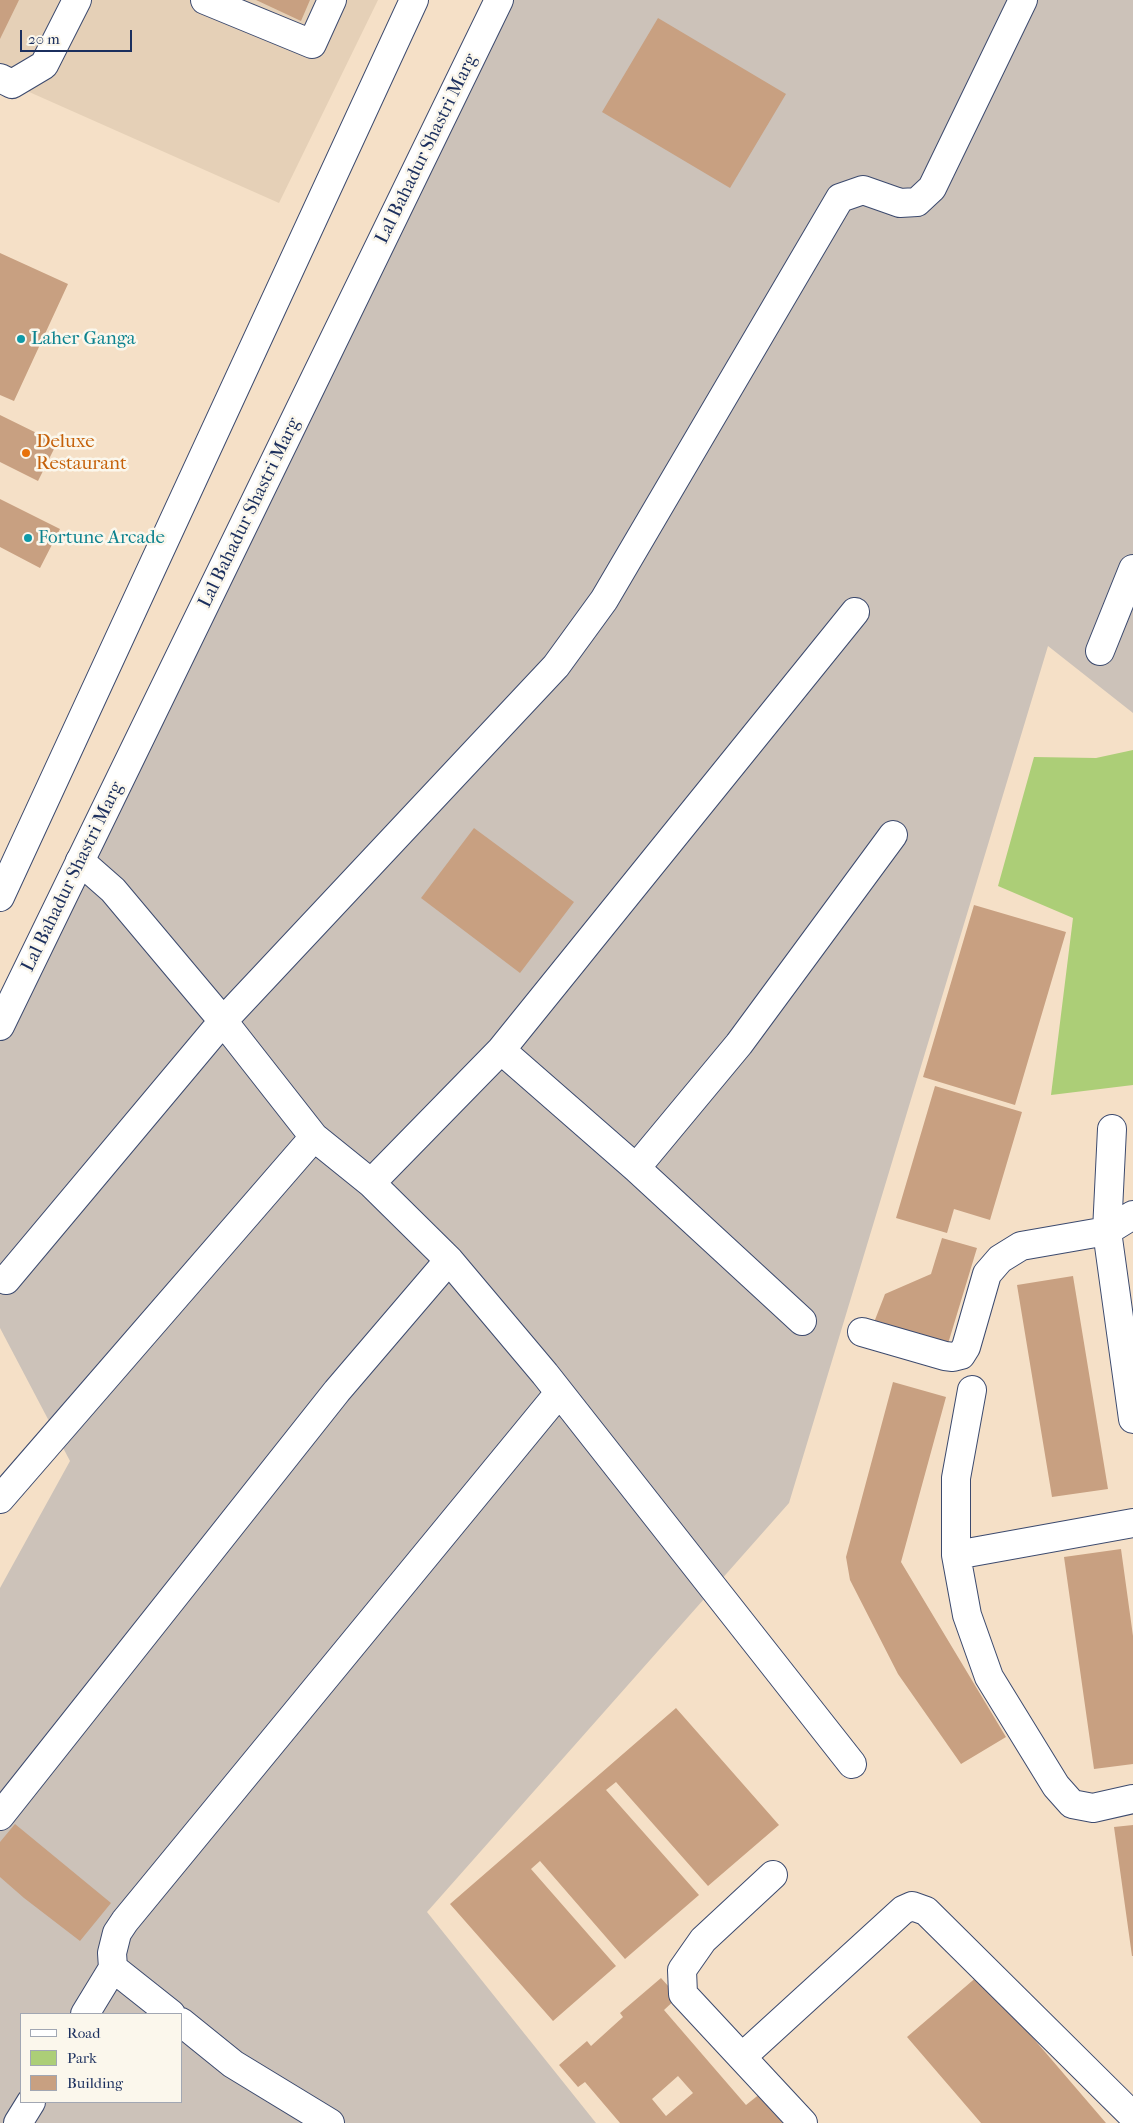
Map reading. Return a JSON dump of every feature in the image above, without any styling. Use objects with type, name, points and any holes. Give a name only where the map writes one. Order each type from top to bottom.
[{"type":"street","points":[[0,78],[12,84],[44,65],[77,0]]},
{"type":"street","points":[[205,0],[312,44],[332,0]]},
{"type":"street","points":[[0,897],[414,0]]},
{"type":"street","name":"Lal Bahadur Shastri Marg","points":[[0,1026],[499,0]]},
{"type":"street","points":[[6,1280],[223,1021],[556,666],[604,600],[840,198],[863,190],[900,203],[917,202],[932,188],[1023,0]]},
{"type":"street","points":[[1100,651],[1133,570]]},
{"type":"street","points":[[371,1183],[501,1050],[855,612]]},
{"type":"street","points":[[636,1168],[739,1044],[893,835]]},
{"type":"street","points":[[80,861],[113,890],[223,1021],[314,1137],[371,1183],[449,1260],[560,1393],[852,1764]]},
{"type":"street","points":[[501,1050],[636,1168],[802,1322]]},
{"type":"street","points":[[1112,1129],[1107,1231],[1133,1419]]},
{"type":"street","points":[[0,1499],[314,1137]]},
{"type":"street","points":[[862,1332],[945,1356],[961,1355],[966,1347],[987,1274],[1000,1259],[1021,1246],[1107,1231],[1133,1215]]},
{"type":"street","points":[[0,1816],[337,1391],[449,1260]]},
{"type":"street","points":[[972,1390],[956,1478],[956,1555],[967,1615],[989,1677],[1056,1786],[1072,1804],[1093,1808],[1133,1799]]},
{"type":"street","points":[[86,2013],[113,1968],[112,1953],[118,1933],[125,1922],[560,1393]]},
{"type":"street","points":[[956,1555],[1133,1523]]},
{"type":"street","points":[[773,1876],[703,1940],[682,1970],[683,1994],[802,2123]]},
{"type":"street","points":[[742,2057],[903,1910],[912,1906],[926,1911],[1133,2116]]},
{"type":"street","points":[[113,1968],[170,2013]]},
{"type":"street","points":[[182,2023],[233,2064],[330,2123]]},
{"type":"street","points":[[18,2123],[30,2103]]},
{"type":"shaded area","points":[[0,0],[378,0],[279,203],[0,79]]},
{"type":"shaded area","points":[[514,0],[1133,0],[1133,713],[1048,646],[789,1503],[427,1912],[596,2123],[0,2123],[0,1588],[70,1461],[0,1328],[0,1024]]},
{"type":"green space","points":[[1133,750],[1133,1085],[1051,1095],[1073,918],[998,886],[1034,757],[1096,758]]},
{"type":"building","points":[[0,0],[19,0],[0,39]]},
{"type":"building","points":[[256,0],[310,0],[301,21]]},
{"type":"building","points":[[658,18],[786,94],[730,188],[602,112]]},
{"type":"building","name":"Laher Ganga","points":[[0,253],[68,284],[14,401],[0,395]]},
{"type":"building","name":"Deluxe Restaurant","points":[[0,415],[57,443],[38,481],[0,462]]},
{"type":"building","name":"Fortune Arcade","points":[[0,499],[60,529],[40,568],[0,547]]},
{"type":"building","points":[[474,828],[574,902],[520,973],[421,898]]},
{"type":"building","points":[[974,905],[1066,932],[1015,1105],[923,1077]]},
{"type":"building","points":[[935,1086],[1022,1112],[990,1220],[954,1209],[947,1233],[896,1218]]},
{"type":"building","points":[[942,1238],[977,1248],[947,1347],[873,1325],[885,1294],[931,1274]]},
{"type":"building","points":[[1073,1276],[1108,1489],[1052,1497],[1017,1285]]},
{"type":"building","points":[[893,1382],[946,1397],[901,1562],[1006,1737],[961,1764],[898,1674],[850,1580],[846,1557]]},
{"type":"building","points":[[1121,1549],[1133,1636],[1133,1764],[1094,1769],[1064,1557]]},
{"type":"building","points":[[676,1708],[779,1825],[708,1886],[616,1782],[606,1790],[699,1895],[625,1959],[540,1861],[531,1869],[616,1966],[553,2021],[450,1904]]},
{"type":"building","points":[[15,1824],[111,1903],[80,1941],[0,1877],[0,1842]]},
{"type":"building","points":[[1133,1825],[1133,1956],[1132,1956],[1114,1827]]},
{"type":"building","points":[[979,1975],[1106,2123],[981,2123],[907,2037]]},
{"type":"building","points":[[661,1978],[678,1997],[664,2010],[746,2105],[761,2093],[785,2123],[620,2123],[585,2082],[578,2087],[559,2065],[587,2041],[591,2046],[623,2017],[620,2013]],"holes":[[[678,2076],[693,2093],[666,2116],[652,2099]]]},
{"type":"place","name":"Laher Ganga","points":[[21,339]]},
{"type":"place","name":"Deluxe Restaurant","points":[[26,453]]},
{"type":"place","name":"Fortune Arcade","points":[[28,538]]}]
